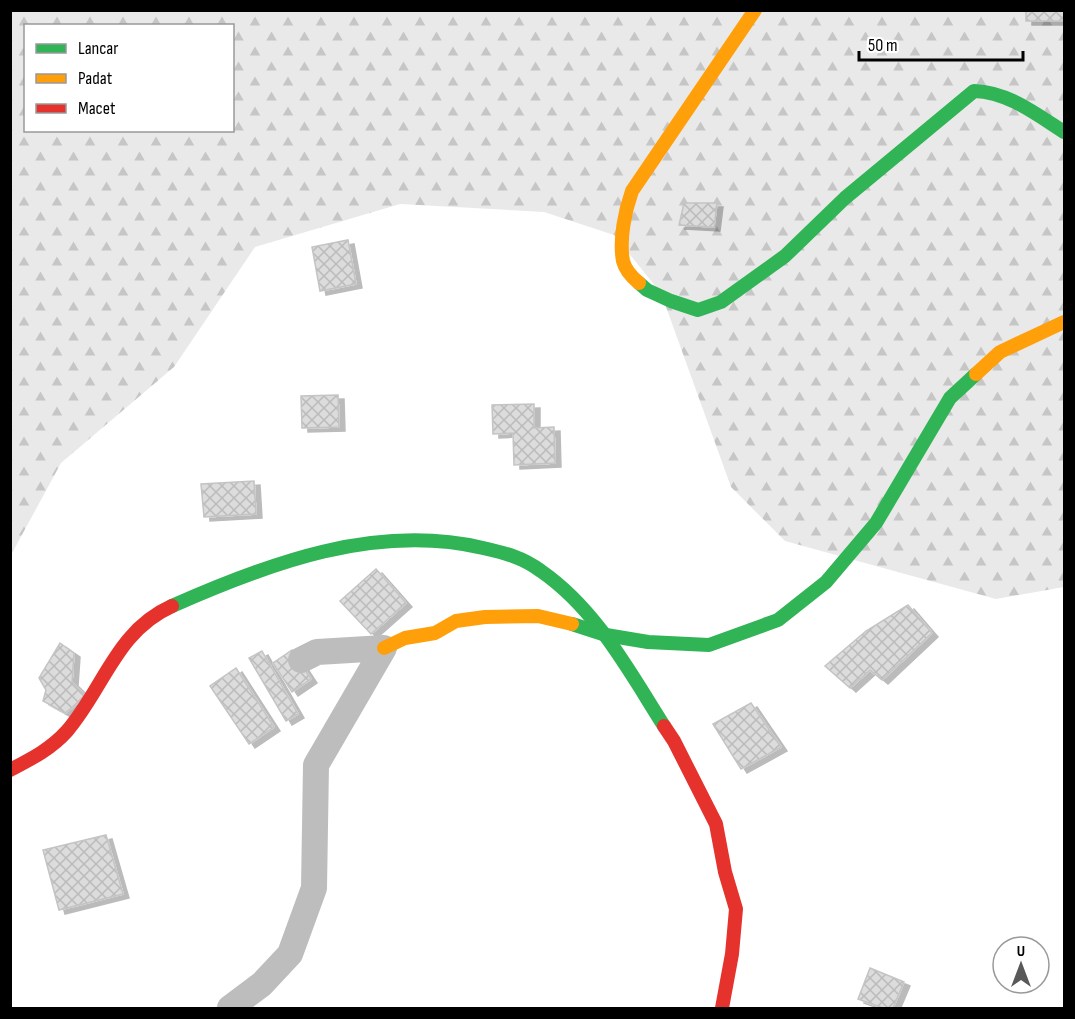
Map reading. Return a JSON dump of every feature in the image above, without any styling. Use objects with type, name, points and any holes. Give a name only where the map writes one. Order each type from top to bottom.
[{"type":"street","points":[[755,10],[632,191],[623,218],[623,262],[633,278],[647,290],[670,301],[698,310],[721,302],[785,256],[845,198],[974,91],[985,90],[997,94],[1029,109],[1065,132]]},
{"type":"street","points":[[300,660],[317,652],[384,648],[405,638],[435,633],[456,621],[485,616],[538,616],[606,635],[648,642],[709,645],[778,620],[826,582],[876,523],[950,398],[1000,352],[1065,322]]},
{"type":"street","points":[[10,770],[49,749],[67,731],[86,705],[119,650],[135,631],[159,612],[224,583],[343,547],[382,541],[419,539],[458,542],[515,555],[542,571],[572,597],[606,635],[674,741],[716,824],[725,872],[736,909],[732,954],[722,1008]]},
{"type":"street","points":[[230,1008],[262,984],[290,954],[314,888],[316,765],[384,648]]},
{"type":"green space","points":[[11,11],[1064,11],[1064,587],[996,599],[785,541],[731,487],[661,293],[614,235],[544,212],[400,204],[255,247],[174,367],[61,463],[11,555]]},
{"type":"building","points":[[1026,10],[1064,10],[1064,21],[1026,21]]},
{"type":"building","points":[[684,203],[717,203],[714,227],[679,225]]},
{"type":"building","points":[[348,240],[356,284],[320,291],[312,247]]},
{"type":"building","points":[[338,395],[339,427],[302,428],[301,396]]},
{"type":"building","points":[[534,404],[534,428],[554,427],[555,463],[514,465],[513,433],[493,434],[492,405]]},
{"type":"building","points":[[254,481],[256,514],[204,517],[201,484]]},
{"type":"building","points":[[376,569],[406,603],[371,634],[340,601]]},
{"type":"building","points":[[908,605],[932,633],[882,680],[870,670],[850,688],[825,666],[866,631]]},
{"type":"building","points":[[60,643],[74,653],[72,682],[86,696],[65,713],[43,701],[46,690],[39,678]]},
{"type":"building","points":[[292,650],[311,679],[292,692],[273,663]]},
{"type":"building","points":[[262,651],[298,714],[286,721],[249,658]]},
{"type":"building","points":[[236,668],[274,727],[249,744],[210,686]]},
{"type":"building","points":[[751,703],[781,747],[741,769],[713,724]]},
{"type":"building","points":[[106,835],[123,894],[59,910],[43,850]]},
{"type":"building","points":[[870,968],[904,982],[893,1008],[883,1008],[858,999]]},
{"type":"traffic: fast","points":[[639,283],[647,290],[671,301],[698,310],[721,302],[785,256],[845,198],[974,91],[986,92],[1010,100],[1064,132]]},
{"type":"traffic: fast","points":[[572,624],[606,635],[648,642],[709,645],[778,620],[826,582],[876,523],[950,398],[976,374]]},
{"type":"traffic: fast","points":[[172,606],[246,575],[285,562],[363,544],[403,540],[443,542],[483,548],[527,562],[561,586],[595,622],[610,642],[664,726]]},
{"type":"traffic: slow","points":[[639,283],[626,267],[622,252],[623,225],[632,191],[755,10]]},
{"type":"traffic: slow","points":[[976,374],[1000,352],[1064,322]]},
{"type":"traffic: slow","points":[[384,648],[405,638],[435,633],[456,621],[485,617],[538,616],[572,624]]},
{"type":"traffic: jam","points":[[10,770],[40,753],[67,731],[124,645],[137,630],[172,606]]},
{"type":"traffic: jam","points":[[664,726],[674,741],[716,824],[725,872],[736,909],[732,954],[722,1008]]}]
